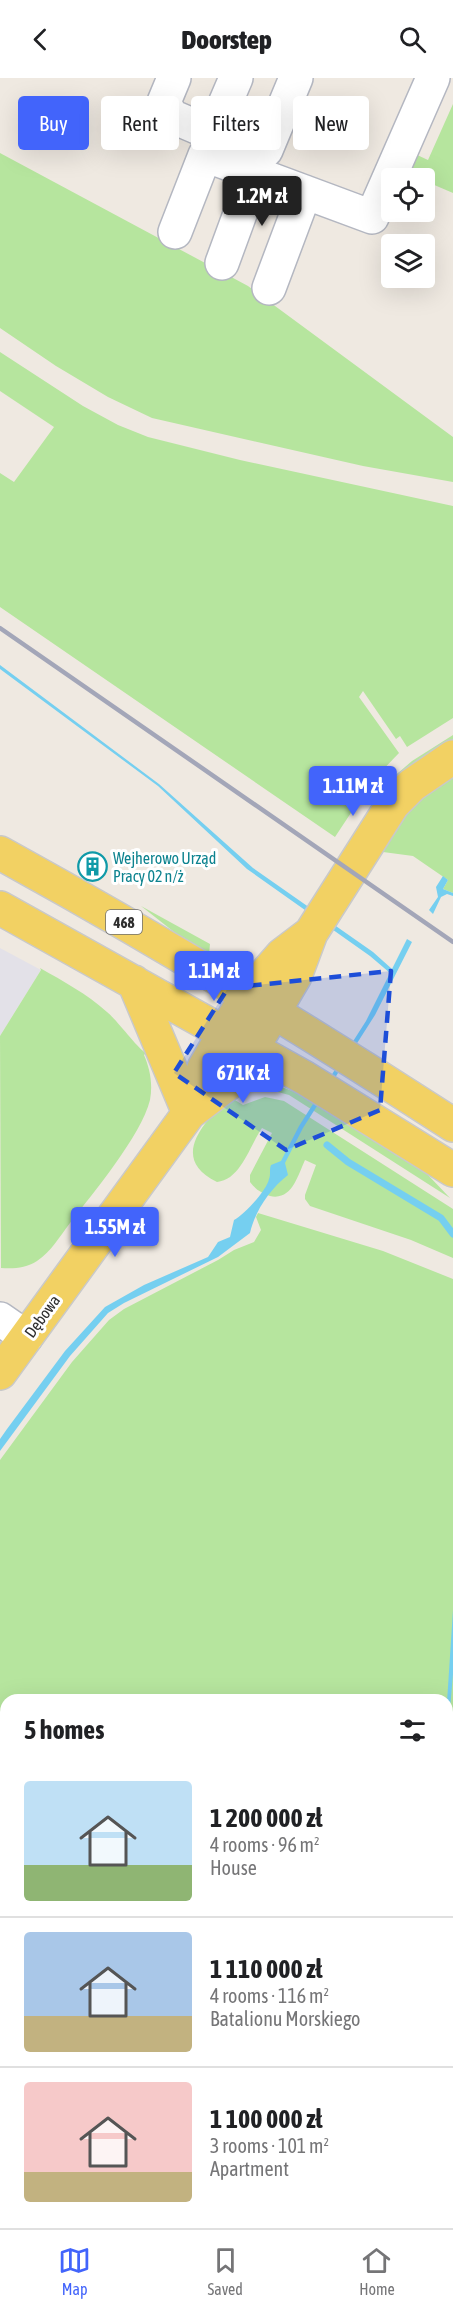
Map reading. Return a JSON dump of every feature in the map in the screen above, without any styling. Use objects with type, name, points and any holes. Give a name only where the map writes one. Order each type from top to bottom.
[{"type":"main road","points":[[239,1041],[274,1012],[295,976],[311,933],[393,804],[412,784],[453,757]]},
{"type":"main road","name":"468","points":[[0,853],[315,1035],[453,1125]]},
{"type":"main road","points":[[0,908],[305,1078],[453,1170]]},
{"type":"main road","points":[[239,1041],[247,995],[282,954],[311,933]]},
{"type":"main road","points":[[295,976],[315,1035]]},
{"type":"main road","points":[[134,982],[189,1113]]},
{"type":"main road","name":"Dębowa","points":[[0,1373],[189,1113],[204,1068],[239,1041]]},
{"type":"street","points":[[174,78],[164,102],[171,117],[191,125]]},
{"type":"street","points":[[228,96],[236,78]]},
{"type":"street","points":[[281,114],[296,78]]},
{"type":"street","points":[[175,232],[205,155],[372,217],[433,78]]},
{"type":"street","points":[[250,150],[255,152],[266,150]]},
{"type":"street","points":[[222,263],[255,173]]},
{"type":"street","points":[[269,288],[305,192]]},
{"type":"street","points":[[0,1318],[26,1337]]},
{"type":"highlighted area","points":[[391,971],[380,1110],[286,1150],[174,1073],[228,988]]},
{"type":"shaded area","points":[[0,948],[41,970],[0,1036]]},
{"type":"green space","points":[[453,104],[453,193],[435,185],[435,168],[408,168],[415,154],[428,160]]},
{"type":"green space","points":[[0,153],[248,286],[453,437],[453,482],[363,466],[152,418],[108,397],[56,366],[0,328]]},
{"type":"green space","points":[[0,352],[83,406],[118,425],[148,437],[240,460],[453,506],[453,718],[407,747],[400,736],[396,739],[363,691],[359,697],[399,753],[372,781],[335,837],[0,607],[0,473],[14,482],[54,427],[0,391]]},
{"type":"green space","points":[[453,735],[453,740],[427,757],[358,836],[354,833],[391,779],[412,761]]},
{"type":"green space","points":[[453,776],[453,893],[443,889],[448,880],[413,856],[383,852],[379,849],[412,808]]},
{"type":"green space","points":[[141,906],[210,944],[209,955],[188,943]]},
{"type":"green space","points":[[40,968],[99,1005],[146,1053],[144,1055],[150,1077],[151,1094],[145,1114],[127,1147],[51,1248],[29,1265],[1,1268],[0,1036],[41,970]]},
{"type":"green space","points":[[260,1084],[276,1085],[301,1094],[408,1159],[428,1175],[450,1198],[289,1095],[267,1089],[253,1091],[247,1088]]},
{"type":"green space","points":[[230,1097],[243,1105],[265,1097],[284,1101],[453,1209],[453,1258],[411,1240],[310,1206],[305,1195],[316,1165],[305,1160],[293,1186],[284,1195],[270,1196],[258,1190],[250,1182],[250,1175],[272,1133],[262,1128],[239,1169],[232,1175],[217,1182],[202,1172],[195,1162],[193,1151],[196,1140],[202,1128]]},
{"type":"green space","points":[[258,1213],[383,1251],[453,1279],[453,1694],[0,1694],[0,1460],[72,1362],[109,1320],[124,1309],[234,1250],[254,1242],[261,1230],[256,1217]]},
{"type":"water","points":[[0,665],[159,784],[253,868],[373,952],[392,969],[407,939],[412,942],[375,1015],[303,1128],[285,1163],[288,1175],[264,1201],[250,1233],[218,1257],[108,1313],[70,1356],[0,1451],[0,1439],[7,1429],[65,1351],[105,1307],[144,1285],[208,1257],[218,1242],[230,1237],[234,1220],[249,1208],[264,1189],[270,1177],[271,1165],[281,1161],[299,1126],[366,1021],[390,973],[370,956],[247,869],[158,786],[0,669]]},
{"type":"water","points":[[443,876],[448,880],[443,889],[453,893],[453,896],[447,894],[441,897],[433,914],[429,910],[438,897],[436,887]]},
{"type":"water","points":[[453,1610],[453,1674],[451,1694],[448,1694]]},
{"type":"waterway","points":[[327,1145],[348,1162],[441,1218],[453,1234]]},
{"type":"railway","points":[[0,628],[453,942]]},
{"type":"place","name":"Wejherowo Urząd Pracy 02 n/ż","points":[[92,867]]}]
